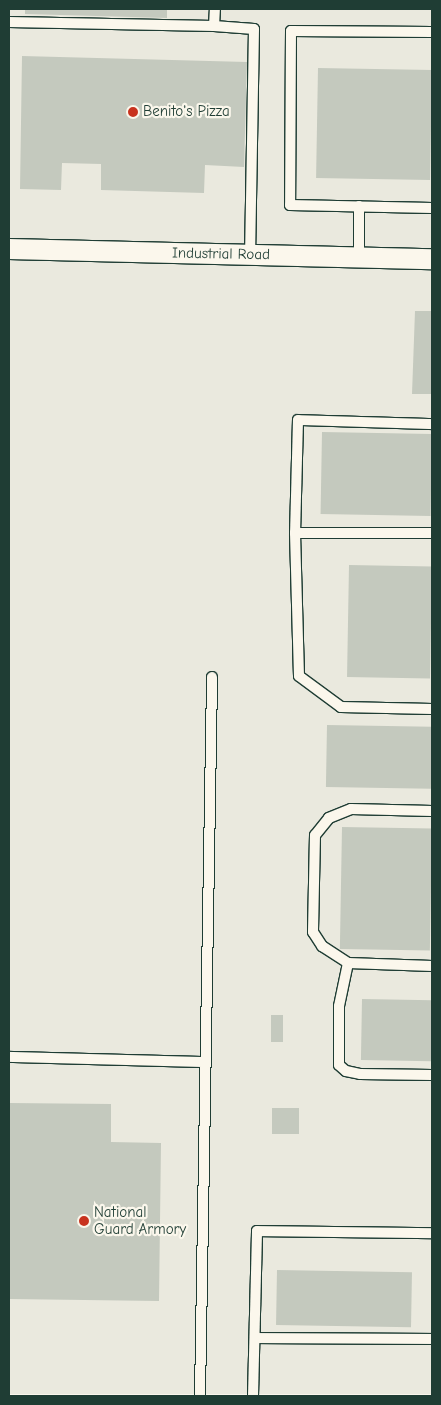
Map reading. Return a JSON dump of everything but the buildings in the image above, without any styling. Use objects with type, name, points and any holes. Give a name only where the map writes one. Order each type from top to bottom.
[{"type":"street","name":"Industrial Road","points":[[9,250],[432,259]]},
{"type":"lane","points":[[214,26],[215,9]]},
{"type":"lane","points":[[9,22],[254,28],[250,255]]},
{"type":"lane","points":[[432,32],[291,31],[290,205],[432,208]]},
{"type":"lane","points":[[359,206],[360,258]]},
{"type":"lane","points":[[432,424],[298,420],[295,533],[299,676],[341,706],[432,709]]},
{"type":"lane","points":[[295,533],[432,533]]},
{"type":"lane","points":[[200,1396],[212,677]]},
{"type":"lane","points":[[432,811],[351,809],[328,818],[315,835],[313,932],[322,946],[348,963],[432,966]]},
{"type":"lane","points":[[348,963],[339,1006],[339,1065],[346,1071],[360,1074],[432,1075]]},
{"type":"lane","points":[[9,1058],[206,1062]]},
{"type":"lane","points":[[253,1396],[257,1231],[432,1233]]},
{"type":"lane","points":[[255,1338],[432,1339]]},
{"type":"shaded area","points":[[9,9],[432,9],[432,1394],[9,1394]]},
{"type":"place","name":"Benito's Pizza","points":[[133,112]]},
{"type":"place","name":"National Guard Armory","points":[[84,1221]]}]
